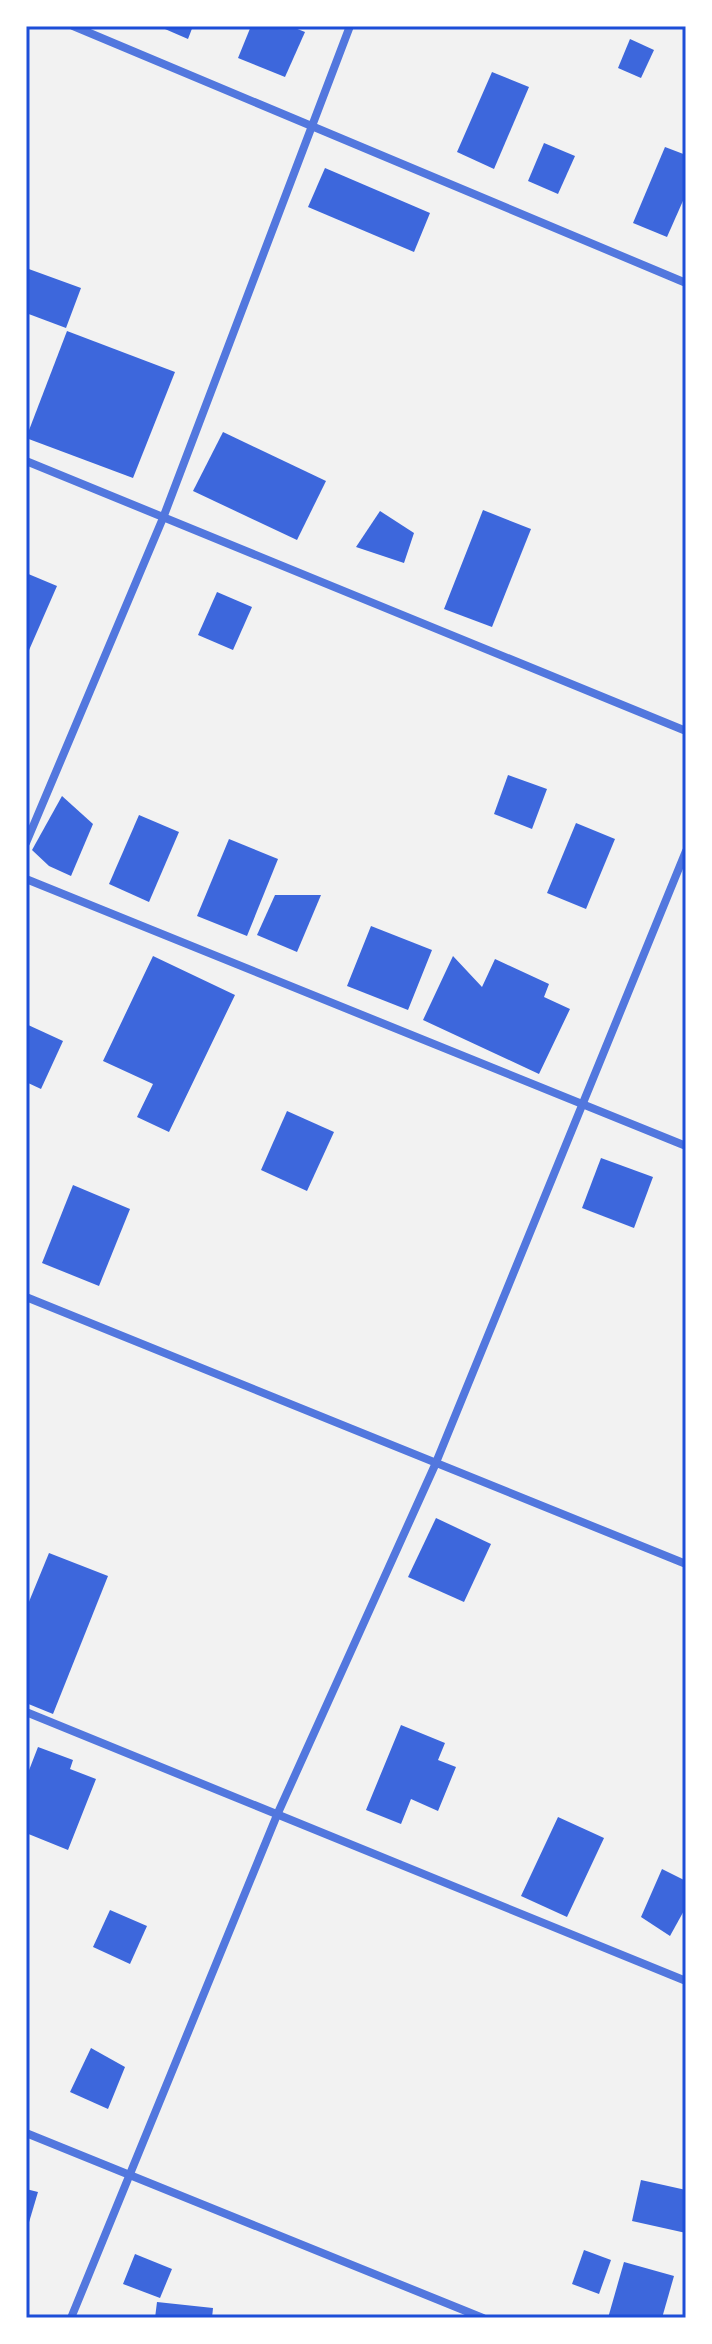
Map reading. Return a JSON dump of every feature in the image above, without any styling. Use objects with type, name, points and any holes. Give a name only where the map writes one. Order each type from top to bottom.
[{"type":"street","points":[[73,26],[686,283]]},
{"type":"street","points":[[26,843],[163,518],[350,26]]},
{"type":"street","points":[[26,461],[686,731]]},
{"type":"street","points":[[71,2318],[277,1815],[435,1465],[686,851]]},
{"type":"street","points":[[26,879],[686,1146]]},
{"type":"street","points":[[26,1297],[686,1564]]},
{"type":"street","points":[[26,1712],[686,1981]]},
{"type":"street","points":[[26,2133],[483,2318]]},
{"type":"building","points":[[158,26],[193,26],[188,39]]},
{"type":"building","points":[[251,26],[290,26],[305,32],[285,77],[238,58]]},
{"type":"building","points":[[630,39],[654,50],[641,78],[618,68]]},
{"type":"building","points":[[492,72],[529,87],[494,169],[457,152]]},
{"type":"building","points":[[544,143],[575,156],[558,194],[528,181]]},
{"type":"building","points":[[665,147],[686,155],[686,194],[667,237],[633,223]]},
{"type":"building","points":[[325,168],[430,213],[414,252],[308,207]]},
{"type":"building","points":[[26,268],[81,288],[66,328],[26,313]]},
{"type":"building","points":[[67,331],[175,372],[133,478],[26,438]]},
{"type":"building","points":[[223,432],[326,481],[297,540],[193,491]]},
{"type":"building","points":[[483,510],[531,529],[492,627],[444,609]]},
{"type":"building","points":[[380,511],[414,533],[404,563],[356,547]]},
{"type":"building","points":[[26,573],[57,586],[26,657]]},
{"type":"building","points":[[217,592],[252,607],[233,650],[198,635]]},
{"type":"building","points":[[508,775],[547,789],[532,829],[494,814]]},
{"type":"building","points":[[62,796],[93,824],[71,876],[49,866],[32,850]]},
{"type":"building","points":[[139,815],[179,832],[149,902],[109,884]]},
{"type":"building","points":[[576,823],[615,839],[586,909],[547,893]]},
{"type":"building","points":[[229,839],[278,859],[247,936],[197,916]]},
{"type":"building","points":[[275,895],[321,895],[297,952],[257,935]]},
{"type":"building","points":[[371,926],[432,950],[408,1010],[347,986]]},
{"type":"building","points":[[153,956],[235,995],[169,1132],[137,1117],[153,1084],[103,1061]]},
{"type":"building","points":[[453,956],[482,987],[495,959],[549,984],[544,997],[570,1009],[539,1074],[423,1020]]},
{"type":"building","points":[[26,1024],[63,1041],[41,1089],[26,1082]]},
{"type":"building","points":[[287,1111],[334,1132],[307,1191],[261,1170]]},
{"type":"building","points":[[601,1158],[653,1177],[634,1228],[582,1208]]},
{"type":"building","points":[[73,1185],[130,1209],[99,1286],[42,1263]]},
{"type":"building","points":[[436,1518],[491,1544],[464,1602],[408,1577]]},
{"type":"building","points":[[49,1553],[108,1576],[53,1714],[26,1703],[26,1609]]},
{"type":"building","points":[[401,1725],[445,1743],[438,1760],[456,1767],[438,1811],[411,1799],[401,1824],[366,1810]]},
{"type":"building","points":[[38,1747],[73,1760],[70,1769],[96,1779],[68,1850],[26,1833],[26,1778]]},
{"type":"building","points":[[558,1817],[604,1838],[567,1917],[521,1896]]},
{"type":"building","points":[[662,1869],[686,1881],[686,1907],[670,1936],[641,1917]]},
{"type":"building","points":[[110,1910],[147,1926],[130,1964],[93,1947]]},
{"type":"building","points":[[91,2048],[125,2067],[108,2109],[70,2092]]},
{"type":"building","points":[[641,2180],[686,2190],[686,2233],[632,2221]]},
{"type":"building","points":[[26,2189],[38,2192],[27,2229],[26,2229]]},
{"type":"building","points":[[584,2250],[611,2260],[599,2294],[572,2284]]},
{"type":"building","points":[[135,2254],[172,2269],[160,2298],[123,2284]]},
{"type":"building","points":[[624,2262],[674,2276],[662,2318],[608,2318]]},
{"type":"building","points":[[157,2302],[213,2308],[212,2318],[155,2318]]}]
